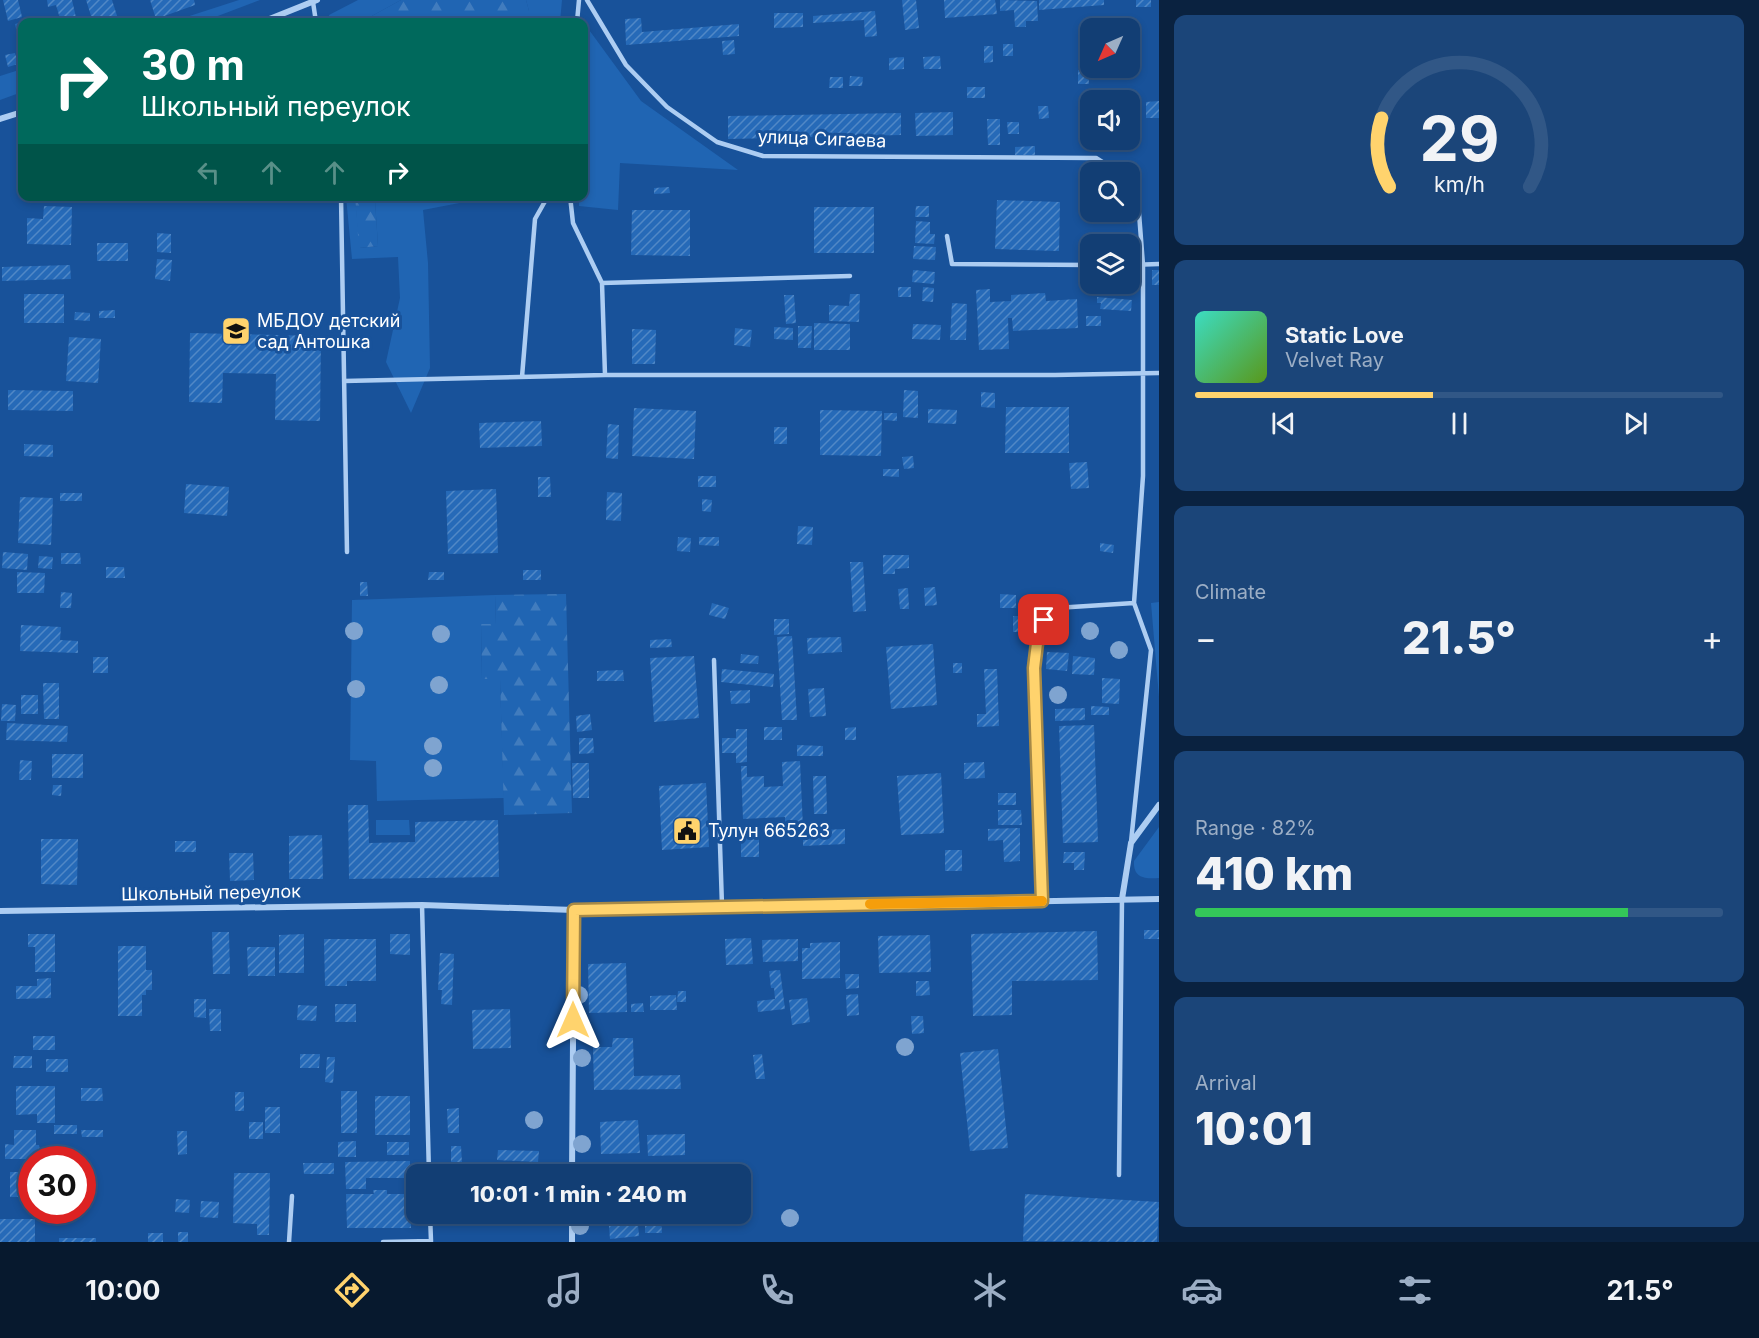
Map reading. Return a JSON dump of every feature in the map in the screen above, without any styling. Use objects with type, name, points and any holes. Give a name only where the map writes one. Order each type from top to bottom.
[{"type":"street","points":[[272,18],[315,1]]},
{"type":"street","points":[[0,119],[18,113]]},
{"type":"street","points":[[1122,899],[1131,843],[1159,805]]},
{"type":"street","name":"Школьный переулок","points":[[0,910],[422,905],[574,910],[1159,899]]},
{"type":"street","points":[[572,1164],[574,910]]},
{"type":"street","points":[[572,1224],[572,1242]]},
{"type":"lane","points":[[577,18],[579,0]]},
{"type":"lane","name":"улица Сигаева","points":[[587,0],[626,65],[667,107],[717,142],[763,156],[1096,158],[1102,162]]},
{"type":"lane","points":[[315,1],[316,18]]},
{"type":"lane","points":[[341,201],[347,552]]},
{"type":"lane","points":[[522,377],[535,219],[545,201]]},
{"type":"lane","points":[[571,201],[573,223],[602,283],[605,375]]},
{"type":"lane","points":[[1131,843],[1151,650],[1134,603],[1143,476],[1143,265],[1139,222]]},
{"type":"lane","points":[[947,236],[952,264],[1080,265]]},
{"type":"lane","points":[[1143,265],[1159,264]]},
{"type":"lane","points":[[602,283],[850,276]]},
{"type":"lane","points":[[344,381],[605,375],[1159,373]]},
{"type":"lane","points":[[1042,901],[1034,668],[1038,635],[1044,620],[1056,608],[1134,603]]},
{"type":"lane","points":[[714,660],[722,906]]},
{"type":"lane","points":[[1119,1175],[1122,899]]},
{"type":"lane","points":[[422,905],[429,1164]]},
{"type":"lane","points":[[289,1242],[292,1196]]},
{"type":"lane","points":[[382,1242],[431,1241],[430,1224]]},
{"type":"green space","points":[[239,0],[260,0],[213,18],[183,18]]},
{"type":"green space","points":[[358,0],[401,0],[368,18],[329,18],[329,15]]},
{"type":"green space","points":[[401,0],[526,0],[529,11],[529,18],[368,18]]},
{"type":"green space","points":[[526,0],[562,0],[560,18],[529,18]]},
{"type":"green space","points":[[588,28],[641,101],[738,170],[620,163],[618,210],[579,206],[579,201],[588,201]]},
{"type":"green space","points":[[18,70],[18,93],[0,100],[0,76]]},
{"type":"green space","points":[[346,201],[355,201],[360,248],[378,246],[375,201],[470,201],[423,210],[428,263],[430,368],[411,413],[386,362],[400,298],[398,257],[352,259]]},
{"type":"green space","points":[[355,201],[375,201],[378,246],[359,248]]},
{"type":"green space","points":[[566,594],[572,813],[504,815],[500,679],[482,679],[481,624],[496,624],[495,595]]},
{"type":"green space","points":[[495,595],[496,624],[481,625],[482,678],[500,678],[504,798],[377,801],[376,761],[350,760],[352,600]]},
{"type":"green space","points":[[1159,602],[1159,697],[1151,603]]},
{"type":"green space","points":[[376,820],[409,820],[410,835],[376,835]]},
{"type":"green space","points":[[1159,827],[1159,878],[1145,878],[1136,871],[1134,861]]},
{"type":"building","points":[[3,0],[18,0],[22,17],[8,21]]},
{"type":"building","points":[[47,0],[72,0],[76,18],[60,18],[56,5],[48,7]]},
{"type":"building","points":[[86,0],[112,0],[118,18],[92,18]]},
{"type":"building","points":[[150,0],[194,0],[195,5],[156,18]]},
{"type":"building","points":[[902,0],[916,0],[919,28],[905,30]]},
{"type":"building","points":[[944,0],[995,0],[997,14],[945,18]]},
{"type":"building","points":[[1000,0],[1037,1],[1038,21],[1026,21],[1026,27],[1015,27],[1014,10],[1000,11]]},
{"type":"building","points":[[1039,0],[1104,0],[1104,5],[1039,10]]},
{"type":"building","points":[[1136,0],[1151,0],[1151,7],[1136,7]]},
{"type":"building","points":[[875,11],[877,36],[865,37],[864,20],[813,23],[813,16]]},
{"type":"building","points":[[774,13],[803,13],[803,27],[774,28]]},
{"type":"building","points":[[641,18],[642,32],[739,24],[739,36],[626,45],[625,19]]},
{"type":"building","points":[[734,40],[735,54],[723,55],[722,41]]},
{"type":"building","points":[[1003,44],[1013,44],[1013,56],[1003,56]]},
{"type":"building","points":[[984,46],[993,46],[993,62],[984,63]]},
{"type":"building","points":[[15,53],[18,64],[8,67],[5,55]]},
{"type":"building","points":[[940,56],[941,69],[924,69],[923,57]]},
{"type":"building","points":[[904,57],[904,69],[889,70],[889,58]]},
{"type":"building","points":[[1078,70],[1080,70],[1080,78],[1089,78],[1089,84],[1078,84]]},
{"type":"building","points":[[850,76],[863,77],[862,86],[849,86]]},
{"type":"building","points":[[830,77],[843,77],[843,88],[829,88]]},
{"type":"building","points":[[967,87],[985,87],[985,98],[967,98]]},
{"type":"building","points":[[1159,101],[1159,118],[1146,118],[1146,102]]},
{"type":"building","points":[[1038,106],[1048,106],[1049,118],[1039,119]]},
{"type":"building","points":[[953,112],[953,135],[916,136],[915,113]]},
{"type":"building","points":[[901,113],[901,135],[728,139],[728,116]]},
{"type":"building","points":[[987,119],[1000,119],[1000,145],[988,145]]},
{"type":"building","points":[[1007,122],[1019,122],[1019,134],[1008,134]]},
{"type":"building","points":[[1035,146],[1035,155],[1015,155],[1015,147]]},
{"type":"building","points":[[669,187],[670,193],[654,194],[654,188]]},
{"type":"building","points":[[997,200],[1060,202],[1059,251],[995,249]]},
{"type":"building","points":[[44,206],[72,207],[71,245],[27,244],[27,218],[43,219]]},
{"type":"building","points":[[916,206],[929,206],[929,217],[915,217]]},
{"type":"building","points":[[814,207],[874,207],[874,253],[814,253]]},
{"type":"building","points":[[632,210],[690,210],[690,256],[631,255]]},
{"type":"building","points":[[916,221],[930,222],[930,234],[935,234],[934,244],[915,243]]},
{"type":"building","points":[[157,233],[171,234],[171,253],[157,252]]},
{"type":"building","points":[[97,243],[128,243],[128,261],[97,261]]},
{"type":"building","points":[[914,246],[936,247],[935,260],[913,259]]},
{"type":"building","points":[[157,259],[172,260],[170,281],[155,279]]},
{"type":"building","points":[[70,265],[71,279],[2,281],[2,267]]},
{"type":"building","points":[[913,270],[935,272],[934,284],[912,282]]},
{"type":"building","points":[[1152,270],[1159,270],[1159,285],[1152,285]]},
{"type":"building","points":[[898,287],[911,287],[911,297],[898,297]]},
{"type":"building","points":[[923,287],[934,288],[933,302],[922,301]]},
{"type":"building","points":[[990,289],[990,302],[1011,301],[1011,295],[1045,293],[1046,301],[1077,299],[1078,328],[1013,331],[1012,318],[1008,318],[1009,349],[979,350],[976,290]]},
{"type":"building","points":[[24,294],[64,294],[64,323],[24,323]]},
{"type":"building","points":[[850,294],[860,294],[859,322],[829,321],[829,305],[849,306]]},
{"type":"building","points":[[784,295],[794,295],[796,323],[786,324]]},
{"type":"building","points":[[1097,297],[1132,300],[1131,311],[1100,309],[1101,303],[1097,303]]},
{"type":"building","points":[[952,303],[967,304],[966,340],[950,340]]},
{"type":"building","points":[[115,310],[115,318],[99,318],[99,311]]},
{"type":"building","points":[[75,312],[90,313],[90,321],[74,320]]},
{"type":"building","points":[[1086,316],[1101,316],[1101,326],[1086,326]]},
{"type":"building","points":[[814,323],[850,324],[850,350],[814,350]]},
{"type":"building","points":[[913,324],[941,325],[940,340],[912,339]]},
{"type":"building","points":[[798,326],[812,326],[811,348],[798,348]]},
{"type":"building","points":[[774,327],[793,328],[793,340],[774,339]]},
{"type":"building","points":[[735,328],[752,330],[750,347],[734,345]]},
{"type":"building","points":[[632,329],[656,330],[655,364],[632,364]]},
{"type":"building","points":[[190,333],[321,336],[320,421],[275,420],[276,374],[223,373],[222,403],[189,402]]},
{"type":"building","points":[[69,337],[101,339],[98,383],[66,381]]},
{"type":"building","points":[[8,390],[73,391],[73,411],[8,410]]},
{"type":"building","points":[[904,390],[918,391],[918,418],[903,417]]},
{"type":"building","points":[[981,392],[995,393],[995,408],[981,407]]},
{"type":"building","points":[[1006,407],[1069,407],[1069,453],[1005,453]]},
{"type":"building","points":[[634,408],[696,411],[694,459],[632,456]]},
{"type":"building","points":[[928,409],[957,410],[956,424],[928,423]]},
{"type":"building","points":[[820,410],[882,411],[881,456],[820,455]]},
{"type":"building","points":[[884,413],[897,413],[897,421],[884,420]]},
{"type":"building","points":[[541,421],[542,446],[480,448],[479,423]]},
{"type":"building","points":[[608,424],[619,425],[618,459],[606,458]]},
{"type":"building","points":[[774,427],[787,427],[787,444],[774,444]]},
{"type":"building","points":[[24,444],[53,445],[53,457],[24,456]]},
{"type":"building","points":[[913,456],[914,468],[904,469],[902,457]]},
{"type":"building","points":[[1087,462],[1089,488],[1071,489],[1069,463]]},
{"type":"building","points":[[883,469],[899,469],[899,477],[883,476]]},
{"type":"building","points":[[698,476],[716,476],[716,487],[698,487]]},
{"type":"building","points":[[538,477],[550,477],[551,497],[538,497]]},
{"type":"building","points":[[186,484],[229,487],[227,516],[184,513]]},
{"type":"building","points":[[496,489],[498,553],[448,554],[446,491]]},
{"type":"building","points":[[607,492],[622,493],[621,521],[606,520]]},
{"type":"building","points":[[60,493],[82,493],[82,501],[60,501]]},
{"type":"building","points":[[20,497],[53,498],[51,545],[18,543]]},
{"type":"building","points":[[702,499],[712,500],[711,512],[702,511]]},
{"type":"building","points":[[798,526],[813,527],[812,545],[797,544]]},
{"type":"building","points":[[678,537],[691,538],[690,552],[677,551]]},
{"type":"building","points":[[699,537],[719,537],[719,546],[699,545]]},
{"type":"building","points":[[1100,543],[1114,545],[1113,553],[1100,551]]},
{"type":"building","points":[[3,552],[28,554],[27,570],[2,568]]},
{"type":"building","points":[[61,553],[80,553],[81,564],[61,564]]},
{"type":"building","points":[[883,555],[909,555],[909,568],[895,569],[895,574],[883,574]]},
{"type":"building","points":[[39,556],[53,557],[52,569],[38,568]]},
{"type":"building","points":[[850,562],[863,562],[866,611],[853,612]]},
{"type":"building","points":[[106,567],[124,567],[125,578],[106,578]]},
{"type":"building","points":[[523,570],[541,570],[541,580],[523,580]]},
{"type":"building","points":[[17,572],[45,573],[44,593],[17,593]]},
{"type":"building","points":[[429,572],[444,572],[444,580],[428,580]]},
{"type":"building","points":[[360,582],[367,582],[368,596],[360,596]]},
{"type":"building","points":[[935,587],[937,605],[925,606],[924,588]]},
{"type":"building","points":[[908,588],[909,609],[900,609],[898,589]]},
{"type":"building","points":[[61,592],[72,593],[71,608],[60,608]]},
{"type":"building","points":[[1000,594],[1016,595],[1016,608],[1000,608]]},
{"type":"building","points":[[712,603],[729,608],[725,619],[709,615]]},
{"type":"building","points":[[1013,616],[1023,616],[1024,632],[1013,632]]},
{"type":"building","points":[[774,619],[789,619],[789,634],[774,635]]},
{"type":"building","points":[[21,625],[61,627],[60,640],[78,641],[78,653],[20,651]]},
{"type":"building","points":[[792,636],[797,720],[782,720],[777,637]]},
{"type":"building","points":[[841,637],[842,652],[808,654],[807,638]]},
{"type":"building","points":[[671,639],[672,647],[650,648],[650,640]]},
{"type":"building","points":[[933,644],[937,705],[891,709],[886,647]]},
{"type":"building","points":[[1047,652],[1069,653],[1067,671],[1046,669]]},
{"type":"building","points":[[741,654],[759,656],[758,664],[740,663]]},
{"type":"building","points":[[694,656],[699,718],[654,722],[650,658]]},
{"type":"building","points":[[1073,656],[1095,658],[1094,675],[1072,674]]},
{"type":"building","points":[[93,657],[108,657],[108,673],[93,673]]},
{"type":"building","points":[[953,663],[962,663],[962,673],[953,673]]},
{"type":"building","points":[[722,669],[774,674],[773,687],[721,682]]},
{"type":"building","points":[[984,669],[997,669],[999,726],[977,727],[977,714],[986,714]]},
{"type":"building","points":[[623,670],[624,681],[597,681],[597,671]]},
{"type":"building","points":[[1102,678],[1120,679],[1119,704],[1102,703]]},
{"type":"building","points":[[43,683],[59,683],[59,719],[44,719]]},
{"type":"building","points":[[824,688],[826,716],[810,717],[808,689]]},
{"type":"building","points":[[750,690],[750,703],[731,704],[730,691]]},
{"type":"building","points":[[21,695],[38,695],[38,714],[21,714]]},
{"type":"building","points":[[2,704],[16,705],[15,721],[1,721]]},
{"type":"building","points":[[1091,706],[1109,707],[1109,715],[1091,715]]},
{"type":"building","points":[[1085,708],[1085,720],[1055,721],[1055,709]]},
{"type":"building","points":[[590,714],[592,730],[577,732],[576,716]]},
{"type":"building","points":[[7,723],[68,726],[67,742],[6,740]]},
{"type":"building","points":[[1094,725],[1098,842],[1063,843],[1059,726]]},
{"type":"building","points":[[764,727],[782,727],[782,740],[764,740]]},
{"type":"building","points":[[856,727],[856,740],[845,740],[845,728]]},
{"type":"building","points":[[736,729],[747,729],[747,762],[736,763],[736,753],[722,753],[722,738],[736,738]]},
{"type":"building","points":[[579,738],[593,738],[594,753],[579,754]]},
{"type":"building","points":[[797,745],[823,746],[823,756],[797,756]]},
{"type":"building","points":[[52,754],[83,754],[83,778],[52,778]]},
{"type":"building","points":[[20,760],[32,761],[31,780],[19,780]]},
{"type":"building","points":[[800,761],[803,828],[785,828],[785,817],[743,819],[741,766],[747,766],[747,777],[764,776],[764,787],[783,786],[782,762]]},
{"type":"building","points":[[984,762],[985,778],[964,779],[964,763]]},
{"type":"building","points":[[572,763],[589,763],[589,798],[573,798]]},
{"type":"building","points":[[941,773],[944,833],[901,835],[897,776]]},
{"type":"building","points":[[813,776],[826,776],[827,814],[814,814]]},
{"type":"building","points":[[706,783],[709,847],[662,850],[659,786]]},
{"type":"building","points":[[53,785],[62,785],[61,796],[52,795]]},
{"type":"building","points":[[998,793],[1016,793],[1016,805],[998,805]]},
{"type":"building","points":[[348,805],[368,805],[369,843],[415,842],[415,822],[498,820],[499,877],[349,879]]},
{"type":"building","points":[[998,810],[1021,810],[1022,825],[998,825]]},
{"type":"building","points":[[1020,828],[1020,861],[1004,862],[1003,840],[988,841],[988,829]]},
{"type":"building","points":[[845,829],[845,844],[803,846],[803,831]]},
{"type":"building","points":[[759,832],[759,857],[741,857],[741,833]]},
{"type":"building","points":[[322,835],[323,879],[289,879],[289,836]]},
{"type":"building","points":[[41,839],[78,839],[77,885],[41,884]]},
{"type":"building","points":[[175,841],[196,841],[196,852],[175,852]]},
{"type":"building","points":[[945,850],[962,850],[962,871],[945,871]]},
{"type":"building","points":[[1064,852],[1085,852],[1084,870],[1074,870],[1074,863],[1063,863]]},
{"type":"building","points":[[229,853],[253,853],[254,880],[230,881]]},
{"type":"building","points":[[1144,930],[1159,930],[1159,939],[1144,939]]},
{"type":"building","points":[[1097,931],[1098,980],[1012,981],[1012,1015],[973,1016],[971,934]]},
{"type":"building","points":[[212,932],[229,932],[230,974],[213,974]]},
{"type":"building","points":[[28,934],[55,934],[55,972],[35,972],[35,947],[28,947]]},
{"type":"building","points":[[304,934],[304,973],[279,973],[279,935]]},
{"type":"building","points":[[390,934],[410,934],[410,955],[390,954]]},
{"type":"building","points":[[930,935],[931,972],[879,973],[878,936]]},
{"type":"building","points":[[751,938],[753,964],[726,965],[725,939]]},
{"type":"building","points":[[324,939],[376,939],[376,981],[347,981],[347,986],[325,986]]},
{"type":"building","points":[[798,939],[798,961],[763,962],[762,940]]},
{"type":"building","points":[[840,942],[840,978],[802,979],[802,948],[810,948],[810,943]]},
{"type":"building","points":[[118,946],[146,946],[146,970],[152,970],[152,990],[146,990],[146,995],[142,995],[142,1016],[118,1016]]},
{"type":"building","points":[[247,947],[275,947],[275,976],[248,976]]},
{"type":"building","points":[[440,953],[454,954],[452,1005],[441,1004],[442,990],[438,990]]},
{"type":"building","points":[[626,963],[627,1012],[589,1013],[588,964]]},
{"type":"building","points":[[780,970],[785,1009],[758,1012],[757,1001],[775,999],[769,971]]},
{"type":"building","points":[[845,974],[859,974],[859,988],[846,989]]},
{"type":"building","points":[[51,978],[51,998],[16,999],[16,986],[37,986],[37,979]]},
{"type":"building","points":[[916,981],[929,981],[930,995],[916,996]]},
{"type":"building","points":[[678,991],[686,991],[686,1002],[677,1002]]},
{"type":"building","points":[[858,994],[859,1015],[847,1016],[846,995]]},
{"type":"building","points":[[676,995],[677,1010],[650,1010],[650,996]]},
{"type":"building","points":[[807,998],[810,1022],[792,1025],[789,1000]]},
{"type":"building","points":[[194,999],[206,999],[206,1018],[194,1017]]},
{"type":"building","points":[[643,1003],[644,1012],[631,1012],[631,1004]]},
{"type":"building","points":[[335,1004],[356,1004],[356,1022],[335,1022]]},
{"type":"building","points":[[298,1005],[317,1006],[316,1021],[297,1020]]},
{"type":"building","points":[[209,1009],[221,1009],[221,1031],[210,1031]]},
{"type":"building","points":[[510,1009],[511,1048],[473,1049],[472,1010]]},
{"type":"building","points":[[911,1016],[923,1016],[924,1033],[912,1034]]},
{"type":"building","points":[[33,1036],[55,1036],[55,1050],[33,1050]]},
{"type":"building","points":[[613,1038],[633,1038],[634,1076],[680,1075],[681,1089],[594,1090],[593,1047],[612,1047]]},
{"type":"building","points":[[998,1049],[1008,1148],[970,1151],[960,1053]]},
{"type":"building","points":[[300,1054],[320,1054],[319,1068],[300,1068]]},
{"type":"building","points":[[762,1054],[765,1079],[756,1079],[753,1055]]},
{"type":"building","points":[[14,1056],[32,1056],[32,1068],[13,1068]]},
{"type":"building","points":[[327,1057],[335,1057],[333,1083],[325,1082]]},
{"type":"building","points":[[46,1059],[68,1059],[68,1072],[46,1072]]},
{"type":"building","points":[[16,1086],[55,1086],[55,1123],[37,1123],[37,1114],[16,1115]]},
{"type":"building","points":[[81,1088],[102,1088],[103,1101],[81,1101]]},
{"type":"building","points":[[341,1091],[357,1091],[357,1133],[341,1133]]},
{"type":"building","points":[[235,1092],[244,1092],[244,1111],[235,1111]]},
{"type":"building","points":[[375,1096],[410,1096],[410,1135],[375,1135]]},
{"type":"building","points":[[265,1107],[280,1107],[280,1133],[265,1133]]},
{"type":"building","points":[[459,1108],[459,1133],[448,1133],[447,1109]]},
{"type":"building","points":[[638,1120],[640,1153],[601,1154],[600,1122]]},
{"type":"building","points":[[249,1122],[263,1122],[263,1139],[249,1139]]},
{"type":"building","points":[[54,1125],[77,1125],[77,1134],[54,1134]]},
{"type":"building","points":[[14,1130],[36,1130],[36,1145],[39,1146],[18,1146],[18,1159],[5,1159],[5,1144],[14,1145]]},
{"type":"building","points":[[81,1130],[103,1130],[103,1137],[82,1137]]},
{"type":"building","points":[[177,1131],[187,1131],[187,1154],[178,1155]]},
{"type":"building","points":[[685,1134],[685,1155],[648,1156],[647,1135]]},
{"type":"building","points":[[356,1141],[356,1157],[338,1157],[338,1142]]},
{"type":"building","points":[[387,1142],[409,1142],[409,1155],[387,1155]]},
{"type":"building","points":[[451,1146],[461,1146],[462,1163],[451,1163]]},
{"type":"building","points":[[498,1150],[539,1151],[538,1162],[497,1160]]},
{"type":"building","points":[[410,1161],[410,1164],[406,1164],[406,1178],[366,1178],[366,1189],[346,1189],[345,1162]]},
{"type":"building","points":[[303,1163],[334,1163],[334,1174],[304,1174]]},
{"type":"building","points":[[10,1172],[18,1172],[18,1197],[10,1197]]},
{"type":"building","points":[[234,1173],[270,1173],[269,1235],[257,1235],[257,1224],[233,1223]]},
{"type":"building","points":[[751,1187],[753,1213],[751,1213]]},
{"type":"building","points":[[373,1190],[387,1190],[387,1194],[406,1194],[406,1224],[411,1224],[411,1228],[347,1228],[346,1194],[374,1194]]},
{"type":"building","points":[[1025,1194],[1159,1202],[1157,1242],[1023,1241]]},
{"type":"building","points":[[176,1199],[190,1200],[189,1213],[175,1212]]},
{"type":"building","points":[[201,1201],[219,1202],[218,1218],[200,1217]]},
{"type":"building","points":[[0,1219],[18,1219],[18,1224],[35,1224],[35,1242],[0,1242]]},
{"type":"building","points":[[609,1224],[638,1224],[639,1236],[610,1239]]},
{"type":"building","points":[[645,1224],[661,1224],[662,1233],[645,1233]]},
{"type":"building","points":[[178,1232],[188,1232],[188,1242],[178,1242]]},
{"type":"building","points":[[148,1233],[163,1233],[163,1242],[148,1242]]},
{"type":"building","points":[[59,1238],[96,1238],[96,1242],[59,1242]]},
{"type":"slow traffic","points":[[870,904],[1042,901]]},
{"type":"place","name":"МБДОУ детский сад Антошка","points":[[236,331]]},
{"type":"place","name":"Тулун 665263","points":[[687,831]]},
{"type":"route","points":[[573,1020],[574,910],[1042,901],[1034,668],[1038,635],[1044,620]]}]
